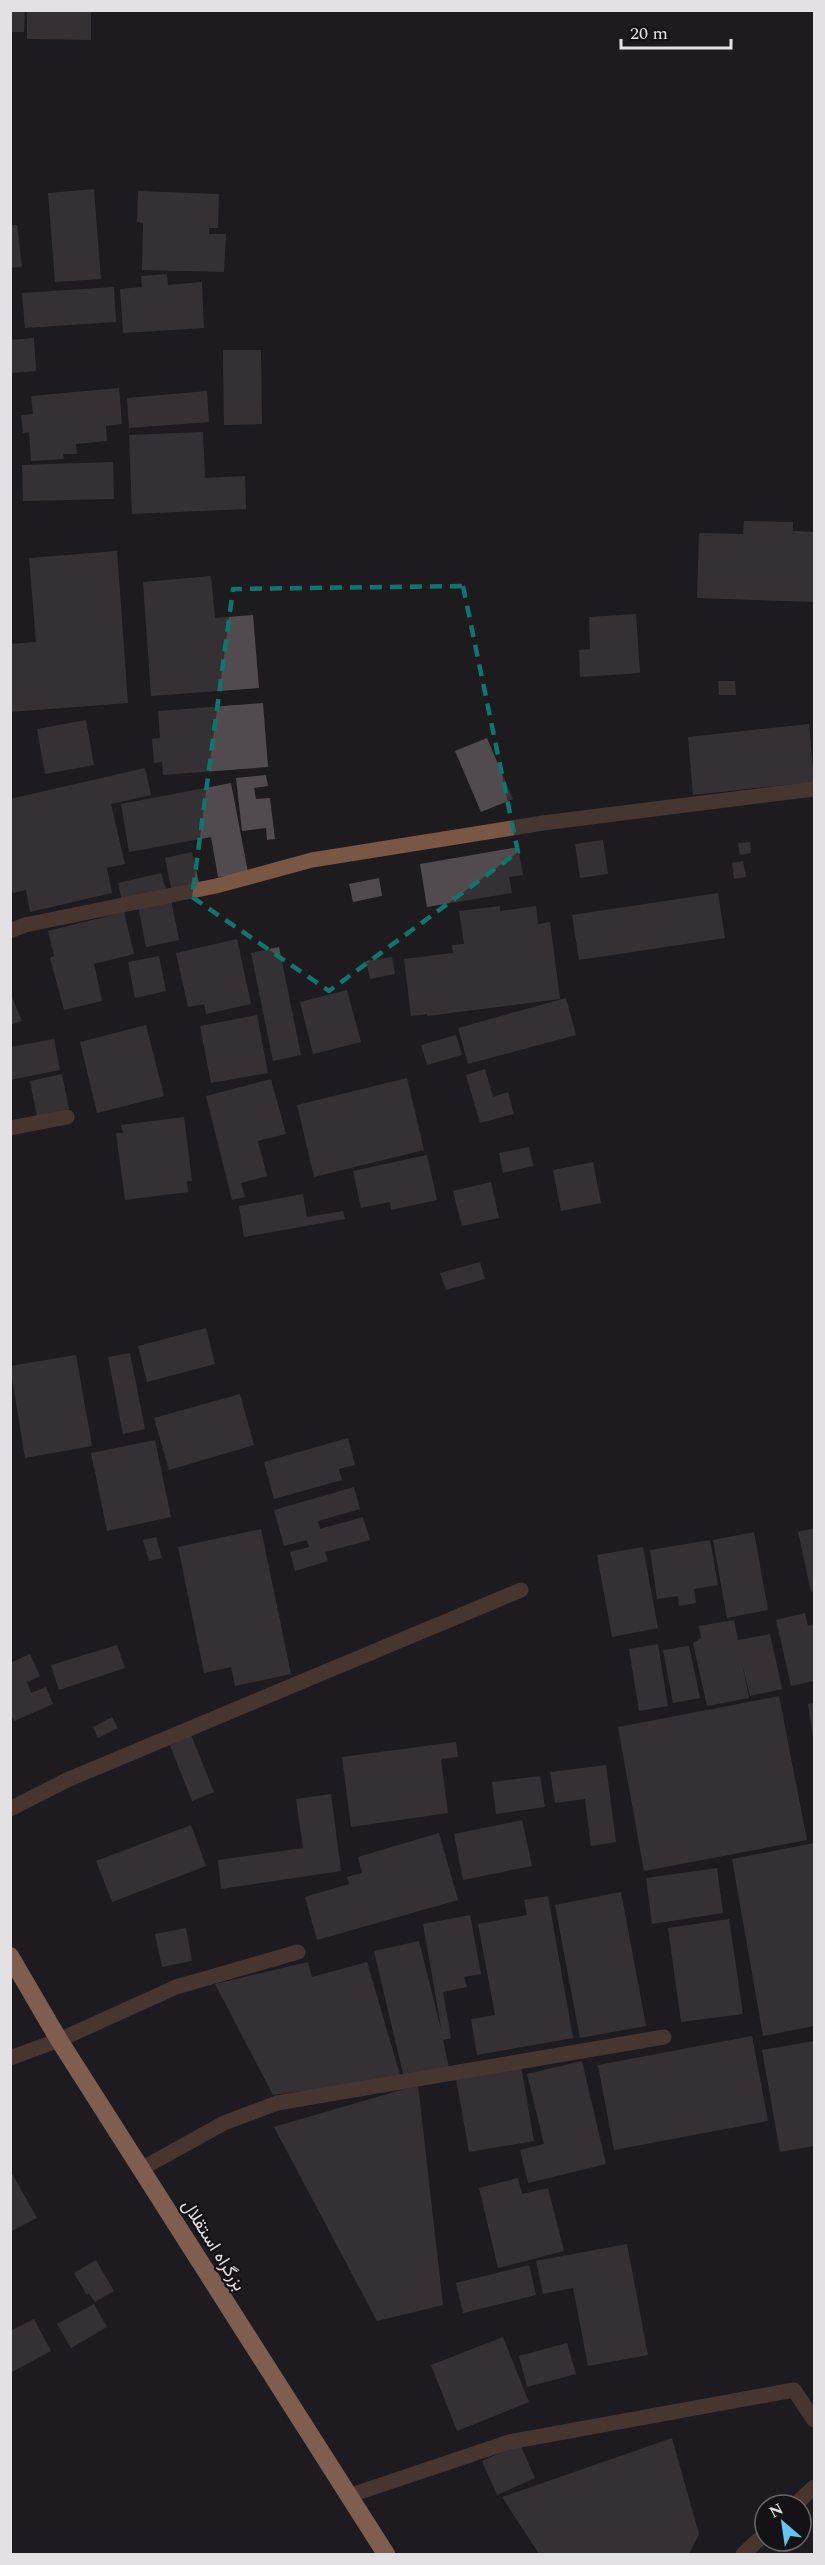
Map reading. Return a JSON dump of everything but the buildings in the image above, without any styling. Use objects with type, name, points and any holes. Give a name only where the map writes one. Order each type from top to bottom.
[{"type":"highway","name":"بزرگراه استقلال","points":[[10,1956],[59,2040],[386,2554]]},
{"type":"street","points":[[10,931],[25,925],[216,886],[312,860],[543,823],[814,789]]},
{"type":"street","points":[[10,1128],[67,1117]]},
{"type":"street","points":[[10,1809],[67,1780],[521,1590]]},
{"type":"street","points":[[10,2058],[59,2040],[176,1987],[298,1952]]},
{"type":"street","points":[[141,2169],[224,2123],[277,2103],[664,2037]]},
{"type":"street","points":[[348,2496],[509,2442],[794,2390],[814,2420]]},
{"type":"highlighted area","points":[[463,586],[518,852],[329,991],[192,897],[233,589]]}]
